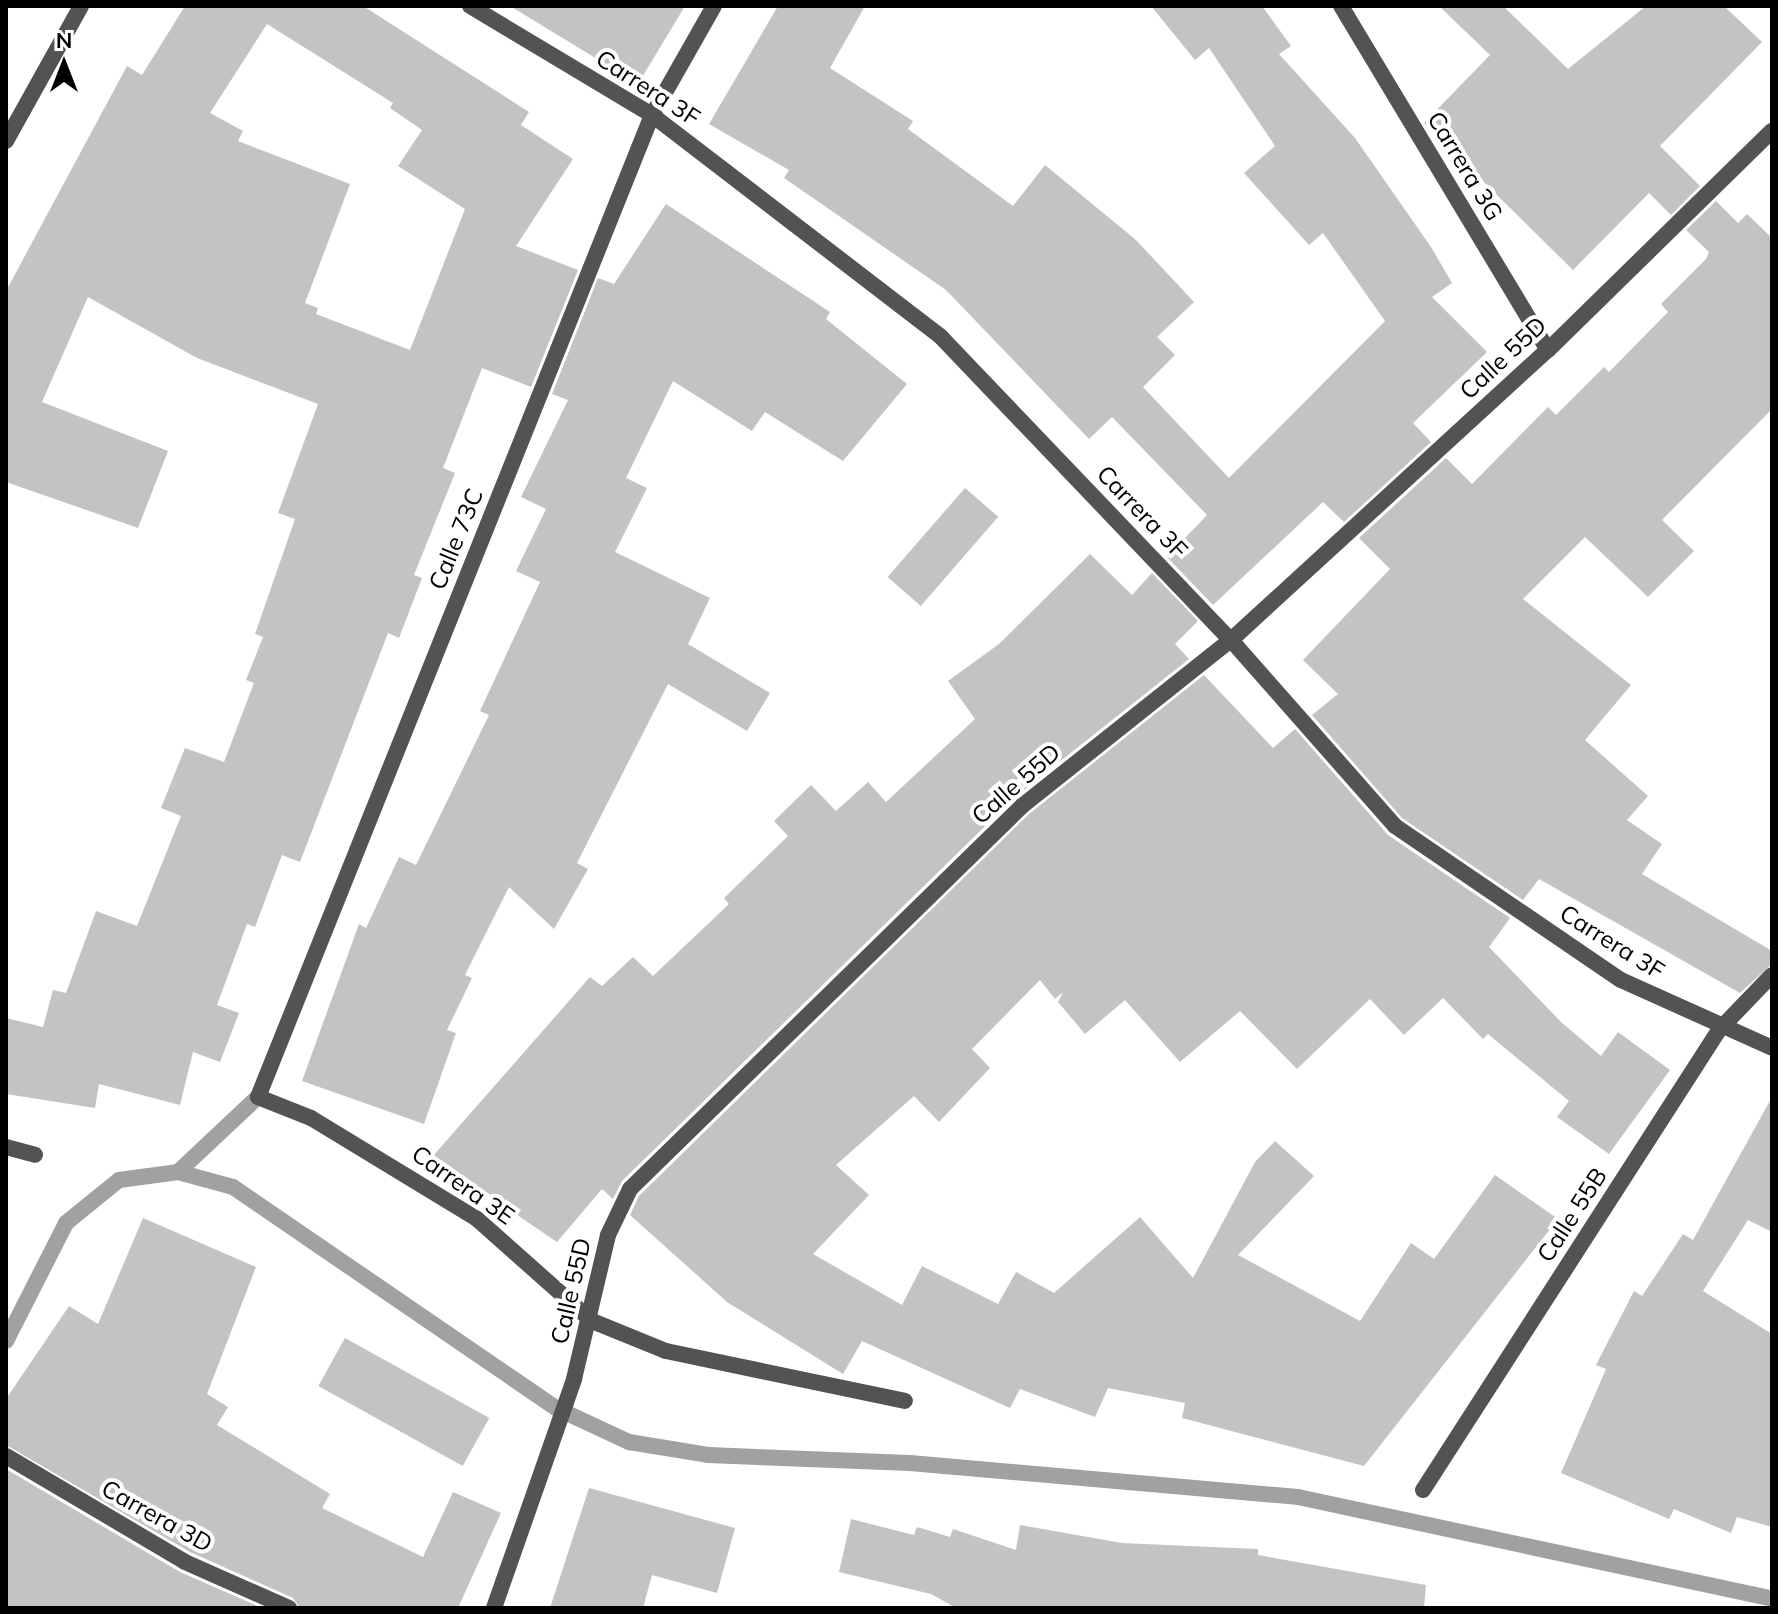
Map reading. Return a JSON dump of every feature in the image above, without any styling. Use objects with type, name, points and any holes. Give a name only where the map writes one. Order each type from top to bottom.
[{"type":"street","points":[[6,141],[34,79],[81,6]]},
{"type":"street","name":"Carrera 3F","points":[[470,6],[652,115],[941,337],[1231,640],[1395,826],[1621,980],[1719,1030],[1772,1048]]},
{"type":"street","name":"Calle 73C","points":[[258,1097],[652,115],[714,6]]},
{"type":"street","name":"Carrera 3G","points":[[1341,6],[1548,350]]},
{"type":"street","name":"Calle 55D","points":[[494,1608],[592,1321],[608,1235],[630,1189],[1022,806],[1231,640],[1548,350],[1772,131]]},
{"type":"street","name":"Calle 55B","points":[[1423,1490],[1719,1030],[1772,975]]},
{"type":"street","name":"Carrera 3E","points":[[258,1097],[361,1146],[477,1219],[592,1321],[666,1351],[905,1401]]},
{"type":"street","points":[[6,1147],[35,1155]]},
{"type":"street","name":"Carrera 3D","points":[[6,1456],[185,1562],[289,1608]]},
{"type":"building","points":[[185,6],[363,6],[529,112],[521,125],[573,159],[516,246],[578,270],[531,387],[482,368],[443,468],[455,473],[414,575],[422,578],[399,638],[388,633],[300,862],[282,855],[255,927],[247,924],[217,1005],[239,1013],[220,1062],[193,1052],[180,1105],[99,1084],[95,1108],[6,1094],[6,1018],[43,1027],[53,990],[66,993],[96,911],[137,926],[181,816],[161,808],[185,748],[224,762],[254,683],[246,680],[263,637],[255,634],[295,519],[278,513],[318,404],[197,358],[88,297],[42,402],[168,451],[138,528],[6,482],[6,291],[127,66],[142,75]],"holes":[[[267,24],[393,103],[390,108],[422,130],[398,166],[465,209],[410,350],[316,314],[318,308],[305,303],[350,184],[238,141],[243,131],[210,113]]]},
{"type":"building","points":[[510,6],[685,6],[638,84]]},
{"type":"building","points":[[778,6],[865,6],[830,68],[913,121],[908,129],[1013,206],[1045,165],[1136,240],[1194,302],[1157,337],[1175,355],[1143,387],[1229,478],[1385,321],[1323,233],[1309,245],[1244,173],[1275,146],[1209,48],[1195,60],[1151,6],[1262,6],[1291,46],[1279,54],[1355,138],[1431,247],[1452,283],[1432,297],[1487,352],[1413,423],[1431,442],[1344,522],[1323,502],[1213,605],[1167,557],[1207,515],[1112,417],[1089,439],[946,290],[784,178],[789,170],[709,124]]},
{"type":"building","points":[[1439,6],[1503,6],[1568,69],[1646,6],[1724,6],[1762,42],[1660,146],[1700,186],[1671,215],[1649,193],[1573,270],[1424,123],[1490,55]]},
{"type":"building","points":[[1716,201],[1738,223],[1747,214],[1772,238],[1772,409],[1662,520],[1694,551],[1648,597],[1585,537],[1523,599],[1631,685],[1585,740],[1648,796],[1627,820],[1662,844],[1642,874],[1772,951],[1772,964],[1740,993],[1539,879],[1523,900],[1402,818],[1312,715],[1338,694],[1303,660],[1390,569],[1359,538],[1446,458],[1472,484],[1548,407],[1556,415],[1604,367],[1609,372],[1668,312],[1661,304],[1706,259],[1709,252],[1686,230]]},
{"type":"building","points":[[666,204],[830,312],[826,319],[907,384],[843,461],[765,412],[752,431],[673,381],[626,478],[647,488],[615,552],[710,598],[688,644],[770,693],[747,731],[668,684],[577,863],[588,869],[554,929],[509,887],[465,975],[472,978],[447,1030],[456,1033],[424,1124],[302,1081],[359,924],[366,928],[399,857],[416,865],[489,715],[480,711],[540,582],[516,571],[546,509],[521,497],[568,400],[552,394],[598,278],[614,284]]},
{"type":"building","points":[[965,488],[998,517],[921,606],[888,577]]},
{"type":"building","points":[[1090,554],[1132,595],[1152,573],[1198,621],[1175,644],[1189,659],[1014,798],[622,1181],[613,1199],[602,1189],[557,1242],[432,1157],[590,977],[602,986],[633,957],[653,976],[729,904],[724,898],[788,836],[774,821],[811,785],[836,811],[868,782],[886,802],[975,719],[948,681],[999,644]]},
{"type":"building","points":[[1204,675],[1273,748],[1295,729],[1388,835],[1510,918],[1489,947],[1561,1022],[1601,1056],[1618,1032],[1670,1070],[1609,1154],[1557,1117],[1569,1101],[1488,1034],[1483,1039],[1443,998],[1404,1035],[1370,999],[1297,1069],[1240,1011],[1180,1062],[1125,1000],[1085,1034],[1058,1002],[1063,992],[1055,999],[1040,980],[972,1049],[990,1068],[939,1122],[914,1096],[836,1165],[869,1195],[813,1254],[902,1305],[922,1266],[998,1304],[1016,1272],[1054,1293],[1140,1217],[1193,1278],[1255,1162],[1275,1141],[1314,1176],[1238,1255],[1360,1321],[1411,1243],[1434,1259],[1495,1175],[1558,1219],[1364,1466],[1182,1418],[1185,1403],[1108,1388],[1095,1417],[1020,1389],[1010,1408],[862,1341],[843,1374],[727,1302],[630,1215],[639,1196],[1029,814]]},
{"type":"building","points":[[1772,1097],[1772,1232],[1748,1220],[1703,1291],[1772,1334],[1772,1527],[1737,1517],[1731,1533],[1674,1509],[1669,1519],[1561,1473],[1606,1369],[1596,1365],[1634,1291],[1642,1296],[1683,1234],[1693,1240]]},
{"type":"building","points":[[143,1218],[256,1267],[207,1394],[228,1407],[217,1425],[330,1494],[322,1508],[423,1557],[453,1492],[501,1513],[458,1608],[300,1608],[293,1598],[190,1552],[6,1445],[6,1399],[69,1306],[98,1324]]},
{"type":"building","points":[[345,1338],[489,1418],[463,1466],[318,1386]]},
{"type":"building","points":[[6,1469],[180,1572],[262,1608],[6,1608]]},
{"type":"building","points":[[589,1488],[735,1528],[717,1593],[652,1575],[643,1608],[550,1608]]},
{"type":"building","points":[[851,1519],[914,1535],[917,1527],[950,1537],[953,1529],[1016,1550],[1020,1525],[1122,1543],[1258,1549],[1258,1555],[1426,1585],[1424,1608],[956,1608],[931,1594],[839,1572]]},
{"type":"waterway","name":"Calle 73C","points":[[178,1172],[258,1097]]},
{"type":"waterway","points":[[6,1341],[66,1223],[119,1180],[178,1172],[233,1187],[556,1408],[629,1442],[708,1455],[910,1463],[1298,1497],[1772,1599]]}]
